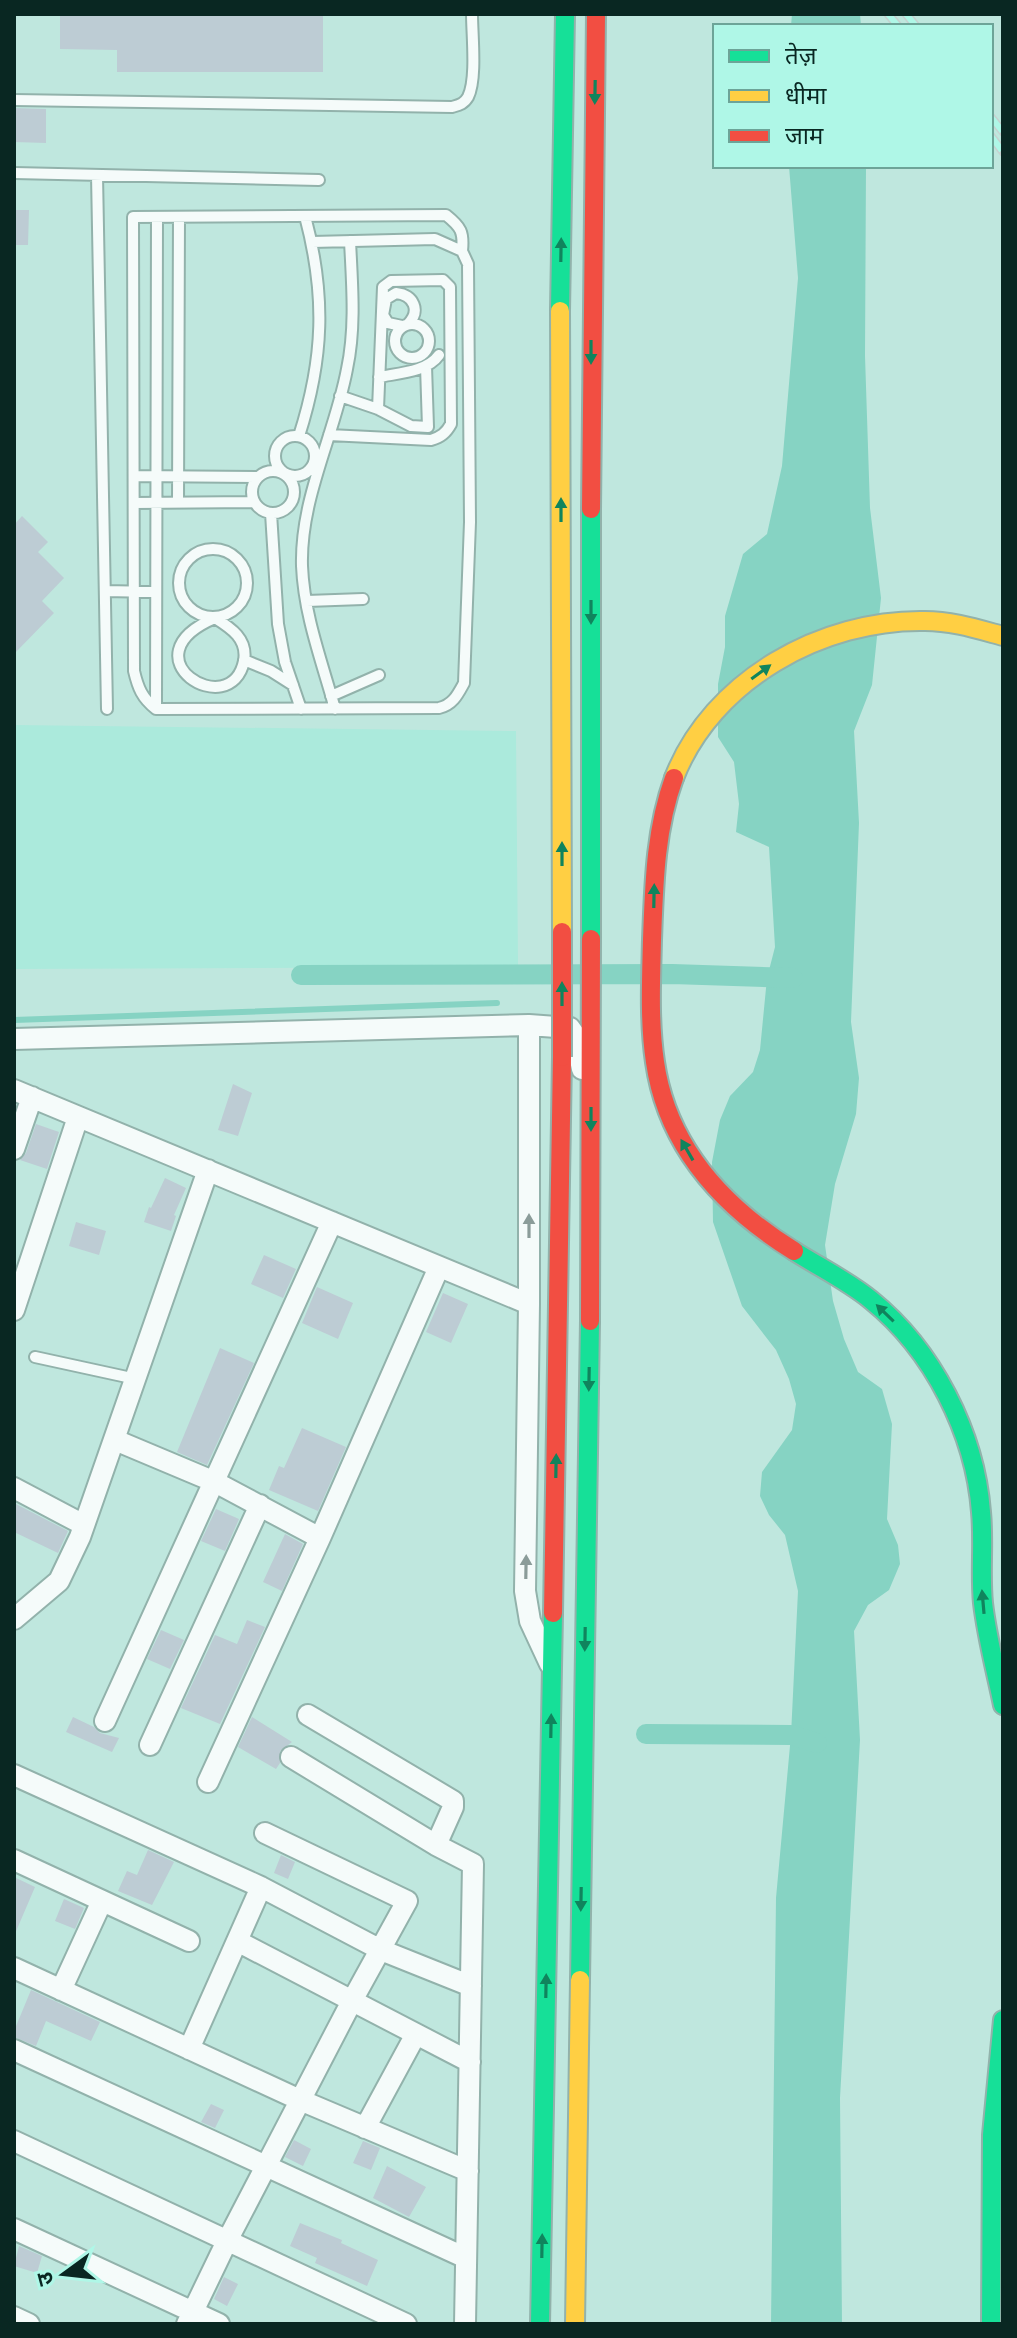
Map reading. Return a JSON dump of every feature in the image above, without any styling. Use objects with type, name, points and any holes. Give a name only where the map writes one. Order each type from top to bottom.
[{"type":"main road","points":[[540,2324],[562,1057],[560,320],[565,14]]},
{"type":"main road","points":[[575,2324],[591,1266],[591,315],[596,14]]},
{"type":"main road","points":[[1003,636],[962,624],[887,622],[860,625],[803,645],[778,659],[734,694],[699,732],[683,755],[665,808],[655,858],[651,1006],[658,1079],[682,1141],[705,1178],[731,1208],[753,1226],[871,1299],[913,1342],[934,1373],[967,1444],[977,1479],[982,1512],[984,1613],[1003,1705]]},
{"type":"main road","points":[[991,2324],[992,2135],[1003,2020]]},
{"type":"street","points":[[529,1025],[525,1591],[530,1621],[552,1668]]},
{"type":"street","points":[[14,1039],[529,1025],[570,1028],[575,1035],[580,1063],[590,1082]]},
{"type":"street","points":[[14,1149],[23,1094],[529,1304]]},
{"type":"street","points":[[14,1310],[78,1117]]},
{"type":"street","points":[[15,1616],[59,1581],[84,1525],[208,1170]]},
{"type":"street","points":[[105,1721],[332,1222]]},
{"type":"street","points":[[208,1782],[439,1267]]},
{"type":"street","points":[[115,1440],[215,1482],[320,1538]]},
{"type":"street","points":[[14,1488],[84,1525]]},
{"type":"street","points":[[150,1745],[260,1505]]},
{"type":"street","points":[[308,1715],[453,1801],[436,1845]]},
{"type":"street","points":[[291,1757],[473,1864],[465,2324]]},
{"type":"street","points":[[14,1775],[261,1887],[381,1950],[471,1986]]},
{"type":"street","points":[[190,2318],[300,2100],[407,1901],[265,1833]]},
{"type":"street","points":[[14,1860],[189,1941]]},
{"type":"street","points":[[189,2049],[261,1887]]},
{"type":"street","points":[[61,1990],[102,1901]]},
{"type":"street","points":[[237,1941],[470,2062]]},
{"type":"street","points":[[14,1968],[300,2100],[468,2171]]},
{"type":"street","points":[[365,2128],[416,2034]]},
{"type":"street","points":[[14,2050],[466,2258]]},
{"type":"street","points":[[14,2141],[406,2324]]},
{"type":"street","points":[[14,2229],[190,2318],[219,2324]]},
{"type":"street","points":[[14,2317],[29,2324]]},
{"type":"lane","points":[[14,100],[452,107],[468,98],[471,85],[472,14]]},
{"type":"lane","points":[[14,173],[319,180]]},
{"type":"lane","points":[[97,175],[107,709]]},
{"type":"lane","points":[[446,215],[460,226],[462,251],[468,264],[470,522],[464,683],[457,697],[447,706],[156,709],[139,690],[134,671],[133,217],[179,217],[446,215]]},
{"type":"lane","points":[[299,436],[313,391],[318,352],[318,283],[305,216]]},
{"type":"lane","points":[[156,709],[157,217]]},
{"type":"lane","points":[[178,503],[179,217]]},
{"type":"lane","points":[[312,242],[435,239],[462,251]]},
{"type":"lane","points":[[335,709],[310,624],[303,552],[318,462],[348,368],[353,305],[350,241]]},
{"type":"lane","points":[[329,435],[431,440],[440,437],[451,424],[449,284],[443,280],[387,282],[383,287],[378,409]]},
{"type":"lane","points":[[391,295],[407,295],[416,310],[405,325],[388,323],[382,310],[391,295]]},
{"type":"lane","points":[[379,377],[426,366],[434,363],[439,355]]},
{"type":"lane","points":[[340,396],[378,409],[411,426],[428,427],[426,366]]},
{"type":"lane","points":[[258,477],[252,489],[254,502],[264,512],[285,510],[293,499],[292,485],[276,462],[276,448],[285,438],[299,436],[314,448],[318,462]]},
{"type":"lane","points":[[134,476],[258,477],[271,471],[303,475],[318,462]]},
{"type":"lane","points":[[293,499],[311,501]]},
{"type":"lane","points":[[134,503],[254,502]]},
{"type":"lane","points":[[271,513],[278,624],[285,662],[301,709]]},
{"type":"lane","points":[[215,618],[194,627],[180,644],[179,655],[186,675],[194,682],[215,688],[234,679],[244,660],[240,639],[234,630],[215,618],[193,610],[181,592],[182,570],[196,553],[207,549],[217,549],[237,559],[246,579],[242,600],[234,609],[215,618]]},
{"type":"lane","points":[[105,591],[156,592]]},
{"type":"lane","points":[[307,601],[363,599]]},
{"type":"lane","points":[[244,660],[293,685]]},
{"type":"lane","points":[[331,696],[379,675]]},
{"type":"lane","points":[[35,1357],[136,1379]]},
{"type":"shaded area","points":[[792,14],[860,14],[861,24],[791,24]]},
{"type":"shaded area","points":[[789,168],[866,168],[865,356],[870,508],[881,598],[872,685],[854,731],[859,823],[851,1022],[859,1078],[856,1114],[835,1184],[825,1245],[833,1301],[844,1339],[858,1372],[882,1389],[892,1424],[887,1519],[898,1545],[900,1564],[889,1590],[868,1605],[854,1631],[860,1740],[840,2098],[842,2324],[771,2324],[776,1898],[791,1735],[798,1591],[785,1535],[769,1515],[760,1496],[762,1472],[792,1430],[796,1404],[776,1350],[742,1306],[713,1222],[712,1162],[720,1120],[730,1096],[753,1072],[760,1050],[767,978],[775,947],[769,847],[736,832],[739,804],[734,762],[718,737],[718,684],[725,647],[725,616],[743,554],[767,534],[782,466],[798,278]]},
{"type":"shaded area","points":[[14,725],[516,731],[518,967],[14,969]]},
{"type":"building","points":[[60,14],[323,14],[323,72],[117,72],[117,50],[60,49]]},
{"type":"building","points":[[14,108],[46,109],[46,143],[14,142]]},
{"type":"building","points":[[14,210],[29,210],[28,245],[14,245]]},
{"type":"building","points":[[22,516],[48,542],[38,552],[64,578],[42,601],[54,613],[14,654],[14,525]]},
{"type":"building","points":[[233,1084],[252,1093],[238,1136],[218,1130]]},
{"type":"building","points":[[36,1124],[59,1132],[47,1169],[20,1160],[26,1153]]},
{"type":"building","points":[[165,1178],[186,1188],[174,1215],[171,1231],[144,1222]]},
{"type":"building","points":[[76,1222],[106,1231],[99,1255],[69,1246]]},
{"type":"building","points":[[264,1255],[296,1269],[283,1298],[251,1284]]},
{"type":"building","points":[[317,1287],[353,1303],[338,1339],[302,1323]]},
{"type":"building","points":[[443,1293],[468,1304],[451,1343],[426,1332]]},
{"type":"building","points":[[220,1348],[254,1363],[207,1465],[177,1452]]},
{"type":"building","points":[[302,1428],[346,1447],[318,1511],[269,1490],[279,1466],[284,1468]]},
{"type":"building","points":[[14,1503],[68,1531],[58,1553],[14,1532]]},
{"type":"building","points":[[216,1509],[239,1519],[225,1551],[201,1541]]},
{"type":"building","points":[[285,1534],[303,1544],[282,1591],[263,1582]]},
{"type":"building","points":[[247,1620],[265,1627],[220,1724],[181,1708],[215,1635],[237,1644]]},
{"type":"building","points":[[161,1630],[184,1640],[170,1669],[147,1659]]},
{"type":"building","points":[[73,1717],[100,1733],[119,1738],[112,1752],[66,1732]]},
{"type":"building","points":[[252,1717],[292,1742],[280,1751],[280,1763],[276,1769],[238,1747]]},
{"type":"building","points":[[148,1850],[174,1862],[152,1905],[118,1891],[127,1871],[137,1875]]},
{"type":"building","points":[[281,1855],[295,1862],[288,1879],[274,1873]]},
{"type":"building","points":[[14,1877],[35,1887],[14,1936]]},
{"type":"building","points":[[64,1899],[84,1908],[75,1929],[55,1921]]},
{"type":"building","points":[[31,1990],[100,2022],[91,2041],[46,2021],[36,2046],[14,2037]]},
{"type":"building","points":[[211,2104],[224,2110],[215,2128],[201,2122]]},
{"type":"building","points":[[294,2140],[311,2149],[303,2166],[285,2157]]},
{"type":"building","points":[[363,2141],[380,2148],[371,2170],[353,2163]]},
{"type":"building","points":[[387,2166],[426,2187],[409,2217],[373,2198]]},
{"type":"building","points":[[300,2223],[342,2240],[341,2243],[378,2260],[367,2286],[315,2263],[317,2258],[290,2246]]},
{"type":"building","points":[[19,2246],[42,2256],[37,2273],[14,2266]]},
{"type":"building","points":[[224,2277],[238,2284],[227,2306],[214,2299]]},
{"type":"waterway","points":[[301,975],[672,974],[793,978]]},
{"type":"waterway","points":[[14,1020],[497,1003]]},
{"type":"waterway","points":[[646,1734],[791,1735],[817,1743]]},
{"type":"railway","points":[[888,14],[896,24]]},
{"type":"railway","points":[[906,14],[914,24]]},
{"type":"railway","points":[[993,120],[1003,132]]},
{"type":"railway","points":[[993,139],[1003,152]]},
{"type":"traffic: fast","points":[[560,311],[565,14]]},
{"type":"traffic: fast","points":[[591,509],[591,939]]},
{"type":"traffic: fast","points":[[794,1251],[853,1287],[893,1320],[931,1368],[960,1423],[977,1482],[982,1523],[983,1603],[1003,1705]]},
{"type":"traffic: fast","points":[[580,1980],[590,1321]]},
{"type":"traffic: fast","points":[[540,2324],[553,1613]]},
{"type":"traffic: fast","points":[[991,2324],[992,2135],[1003,2020]]},
{"type":"traffic: slow","points":[[560,311],[562,932]]},
{"type":"traffic: slow","points":[[674,778],[691,743],[715,712],[743,685],[775,662],[810,644],[848,631],[886,623],[925,621],[955,624],[1003,636]]},
{"type":"traffic: slow","points":[[575,2324],[580,1980]]},
{"type":"traffic: jam","points":[[591,509],[596,14]]},
{"type":"traffic: jam","points":[[674,778],[659,838],[653,920],[652,1032],[662,1093],[672,1121],[702,1172],[744,1215],[794,1251]]},
{"type":"traffic: jam","points":[[562,932],[562,1057]]},
{"type":"traffic: jam","points":[[590,1321],[591,939]]},
{"type":"traffic: jam","points":[[553,1613],[562,1057]]}]
